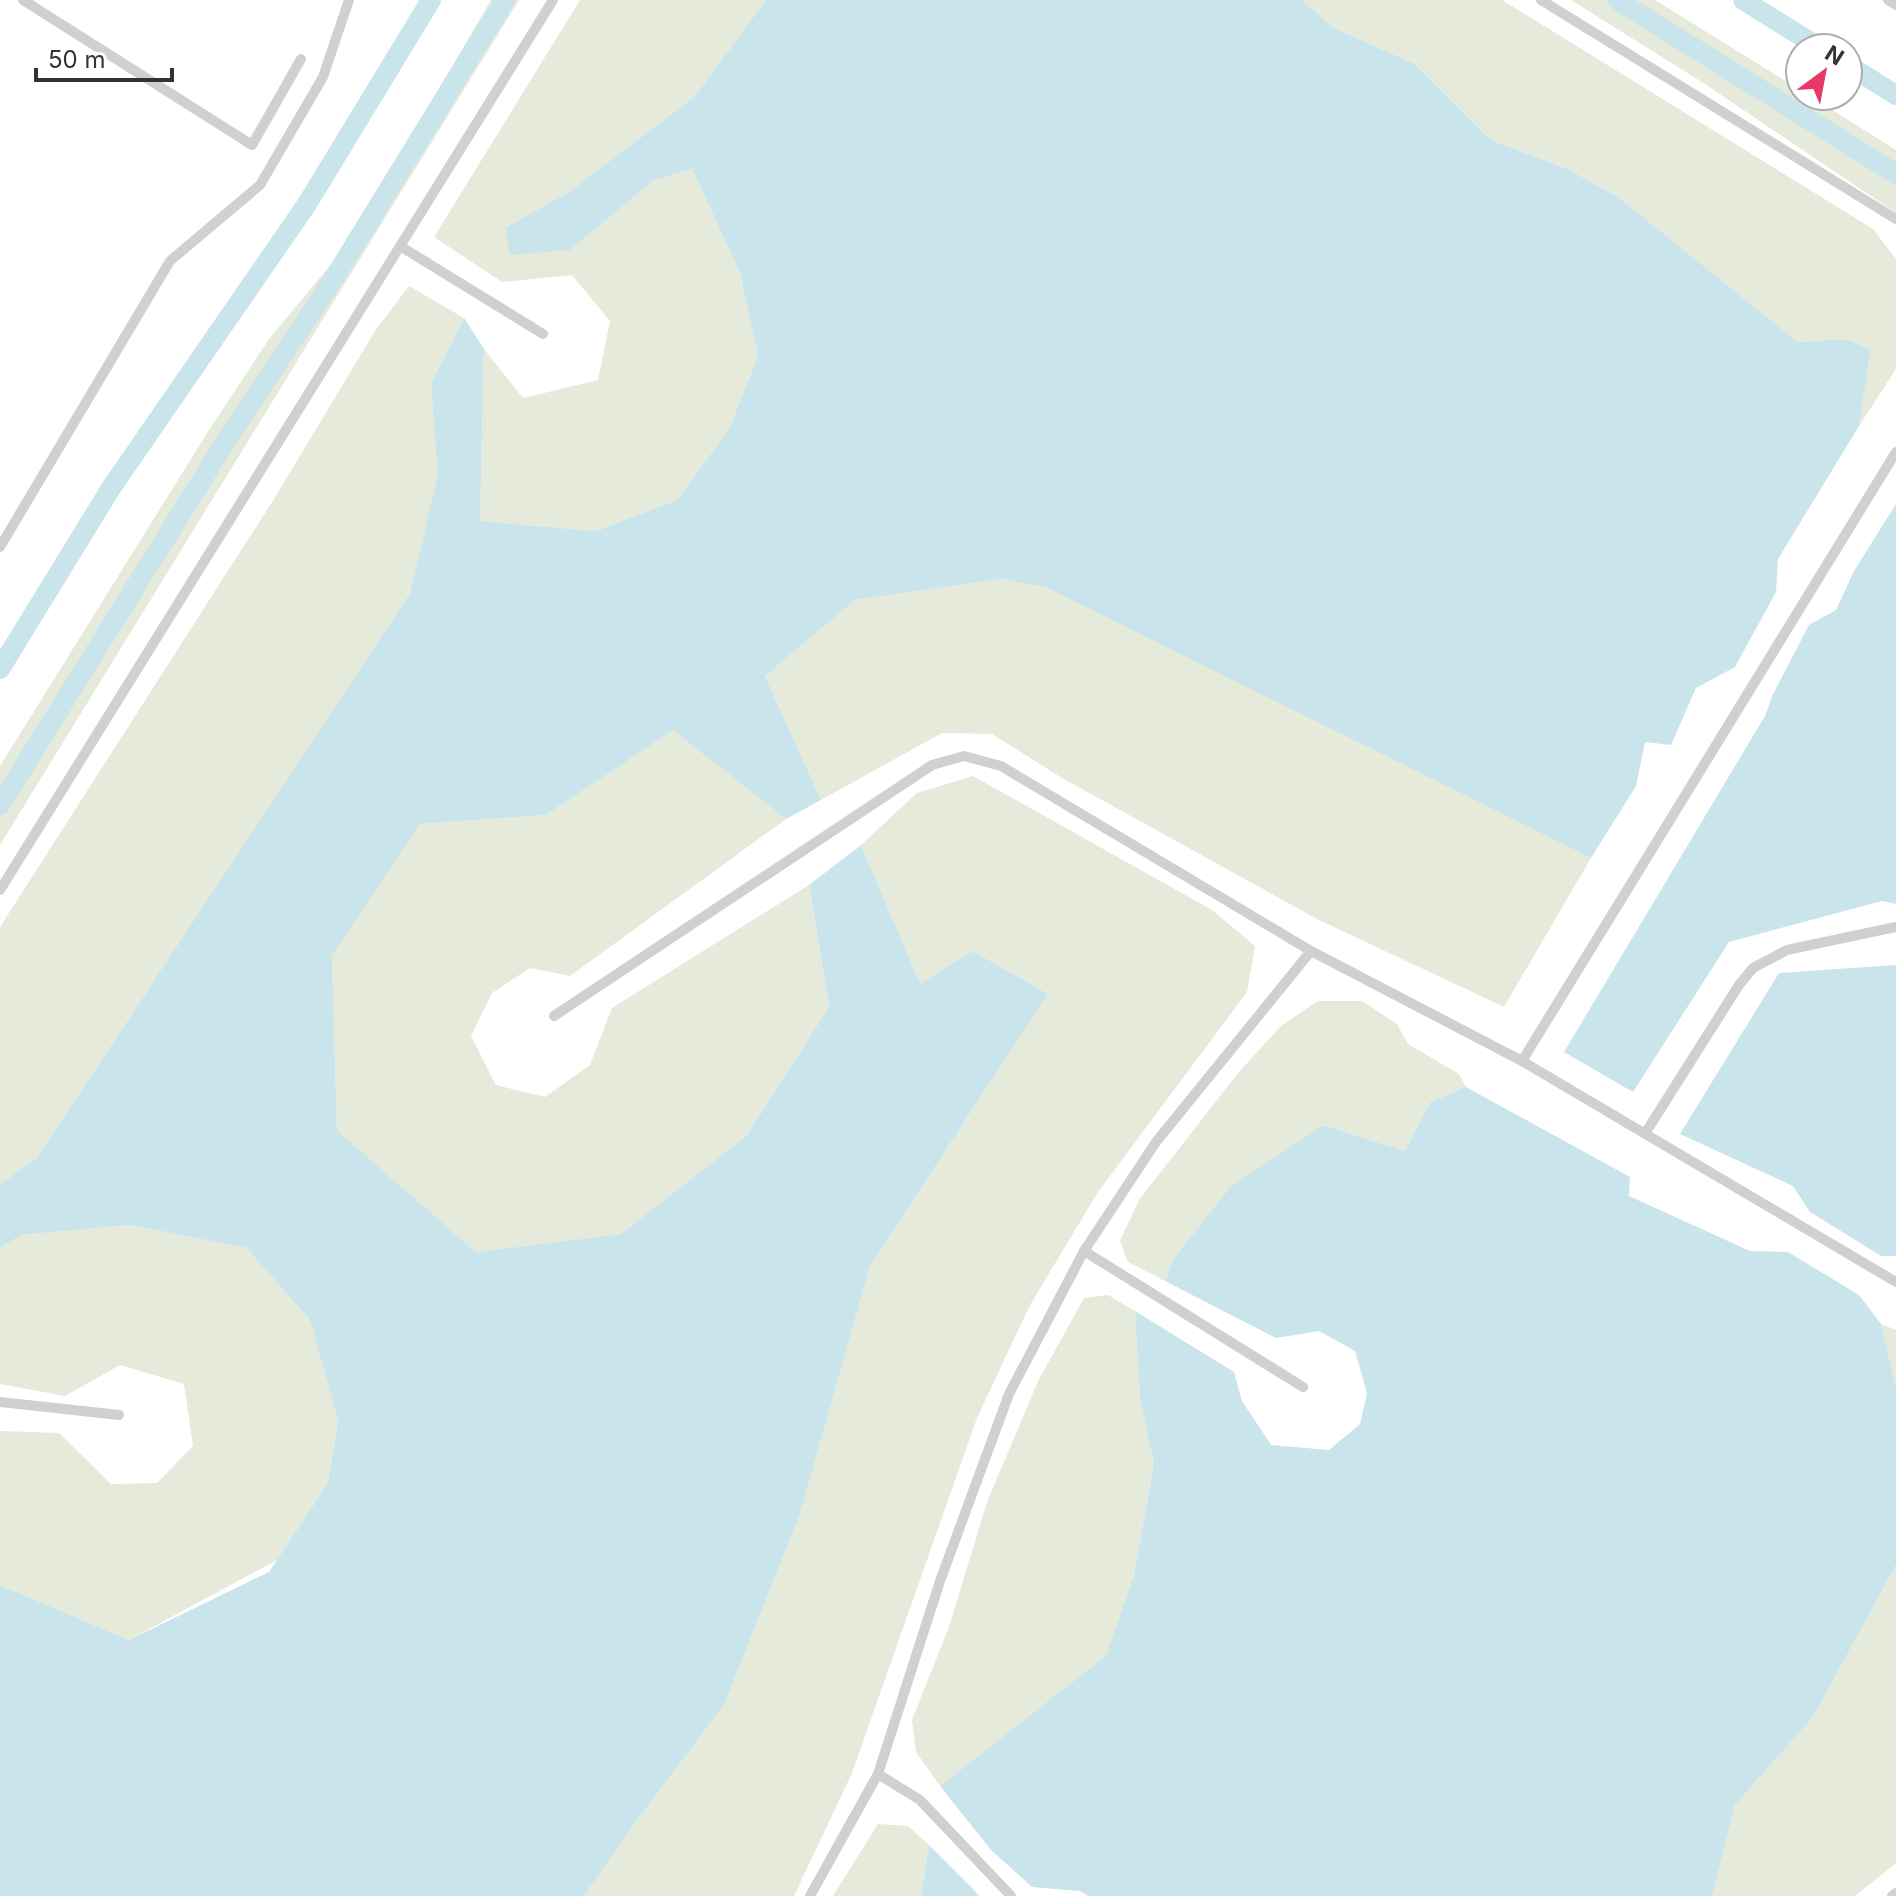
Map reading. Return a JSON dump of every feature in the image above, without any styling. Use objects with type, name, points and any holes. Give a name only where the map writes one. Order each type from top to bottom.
[{"type":"lane","points":[[23,0],[252,145],[301,59]]},
{"type":"lane","points":[[0,547],[170,261],[260,185],[323,77],[349,0]]},
{"type":"lane","points":[[0,890],[553,0]]},
{"type":"lane","points":[[1541,0],[1896,219]]},
{"type":"lane","points":[[1888,0],[1896,5]]},
{"type":"lane","points":[[400,246],[543,334]]},
{"type":"lane","points":[[1522,1061],[1896,452]]},
{"type":"lane","points":[[554,1016],[932,765],[964,756],[1001,766],[1311,951],[1522,1061],[1896,1282]]},
{"type":"lane","points":[[1646,1132],[1739,985],[1753,968],[1787,950],[1896,927]]},
{"type":"lane","points":[[810,1896],[878,1774],[940,1581],[1009,1394],[1084,1251],[1156,1142],[1311,951]]},
{"type":"lane","points":[[1084,1251],[1303,1387]]},
{"type":"lane","points":[[0,1402],[119,1415]]},
{"type":"lane","points":[[878,1774],[920,1800],[1011,1896]]},
{"type":"shaded area","points":[[491,0],[519,0],[0,845],[0,766],[269,339],[347,245]]},
{"type":"shaded area","points":[[580,0],[766,0],[695,96],[569,192],[505,228],[570,250],[654,180],[692,169],[740,273],[758,356],[729,429],[677,500],[596,531],[480,521],[484,349],[523,398],[598,380],[610,321],[572,275],[502,282],[434,237]]},
{"type":"shaded area","points":[[1302,0],[1502,0],[1873,229],[1896,259],[1896,369],[1859,426],[1871,349],[1845,339],[1798,342],[1618,197],[1568,169],[1491,140],[1415,64],[1334,28]]},
{"type":"shaded area","points":[[1571,0],[1655,0],[1784,80],[1784,112],[1835,112],[1896,150],[1896,213],[1705,84]]},
{"type":"shaded area","points":[[409,286],[464,318],[431,383],[439,476],[410,593],[36,1159],[0,1184],[0,927],[274,499],[375,331]]},
{"type":"shaded area","points":[[1001,579],[1046,586],[1591,858],[1504,1007],[1319,920],[1062,778],[992,734],[942,733],[821,800],[765,676],[855,600]]},
{"type":"shaded area","points":[[673,729],[786,819],[570,976],[530,968],[492,993],[471,1036],[496,1085],[545,1097],[590,1065],[612,1008],[809,885],[829,1007],[747,1135],[621,1234],[476,1252],[337,1132],[332,956],[420,824],[546,815]]},
{"type":"shaded area","points":[[973,776],[1212,910],[1255,946],[1247,992],[1098,1192],[1030,1305],[977,1418],[852,1773],[794,1896],[584,1896],[724,1705],[800,1514],[870,1266],[1048,994],[973,951],[920,985],[861,845],[917,793]]},
{"type":"shaded area","points":[[1318,1001],[1362,1001],[1397,1024],[1408,1044],[1459,1074],[1466,1087],[1430,1102],[1405,1151],[1323,1125],[1231,1186],[1173,1259],[1165,1281],[1128,1262],[1120,1241],[1139,1200],[1238,1073],[1281,1026]]},
{"type":"shaded area","points":[[130,1225],[248,1248],[310,1320],[338,1420],[328,1483],[277,1560],[129,1640],[0,1585],[0,1431],[59,1433],[111,1484],[157,1483],[193,1446],[184,1384],[120,1365],[65,1396],[0,1384],[0,1248],[21,1235]]},
{"type":"shaded area","points":[[1108,1295],[1135,1311],[1140,1400],[1154,1463],[1134,1575],[1106,1657],[940,1786],[916,1752],[912,1720],[949,1627],[987,1502],[1039,1379],[1084,1298]]},
{"type":"shaded area","points":[[1881,1324],[1896,1330],[1896,1389],[1895,1387]]},
{"type":"shaded area","points":[[1896,1565],[1896,1863],[1855,1896],[1712,1896],[1735,1805],[1813,1717]]},
{"type":"shaded area","points":[[878,1824],[908,1826],[929,1845],[921,1896],[833,1896]]},
{"type":"water","points":[[766,0],[1302,0],[1334,28],[1415,64],[1491,140],[1568,169],[1618,197],[1798,342],[1845,339],[1871,349],[1859,426],[1778,559],[1776,592],[1735,667],[1696,688],[1671,745],[1645,742],[1636,786],[1591,858],[1046,587],[1001,579],[855,600],[765,676],[821,800],[786,819],[673,730],[546,815],[420,824],[332,956],[337,1131],[476,1252],[621,1234],[747,1135],[829,1007],[809,885],[861,845],[920,984],[973,951],[1048,994],[870,1266],[800,1514],[724,1705],[584,1896],[0,1896],[0,1585],[129,1640],[269,1572],[328,1483],[338,1420],[310,1320],[247,1248],[130,1225],[21,1235],[0,1248],[0,1184],[36,1159],[410,593],[438,476],[431,383],[464,318],[484,349],[480,521],[596,531],[677,500],[729,429],[758,356],[740,273],[692,169],[654,180],[570,250],[510,255],[505,228],[569,192],[695,96]]},
{"type":"water","points":[[1896,504],[1896,904],[1882,901],[1729,942],[1633,1092],[1564,1052],[1765,716],[1772,696],[1809,625],[1836,610],[1854,571]]},
{"type":"water","points":[[1896,965],[1896,1256],[1881,1256],[1810,1212],[1793,1186],[1680,1134],[1779,973]]},
{"type":"water","points":[[1466,1087],[1630,1177],[1629,1196],[1750,1251],[1788,1252],[1859,1295],[1881,1324],[1896,1389],[1896,1565],[1813,1717],[1735,1805],[1712,1896],[1088,1896],[1080,1891],[1032,1887],[991,1850],[940,1786],[1106,1656],[1134,1575],[1154,1463],[1140,1400],[1135,1311],[1234,1372],[1242,1401],[1271,1445],[1329,1450],[1360,1424],[1367,1393],[1355,1351],[1319,1331],[1276,1338],[1165,1281],[1173,1259],[1231,1186],[1323,1125],[1405,1151],[1430,1102]]},
{"type":"water","points":[[929,1845],[973,1889],[979,1896],[921,1896]]},
{"type":"waterway","points":[[0,669],[111,488],[307,204],[431,0]]},
{"type":"waterway","points":[[0,805],[226,441],[336,275],[505,0]]},
{"type":"waterway","points":[[1617,0],[1896,174]]},
{"type":"waterway","points":[[1743,0],[1794,32]]},
{"type":"waterway","points":[[1864,75],[1896,95]]}]
